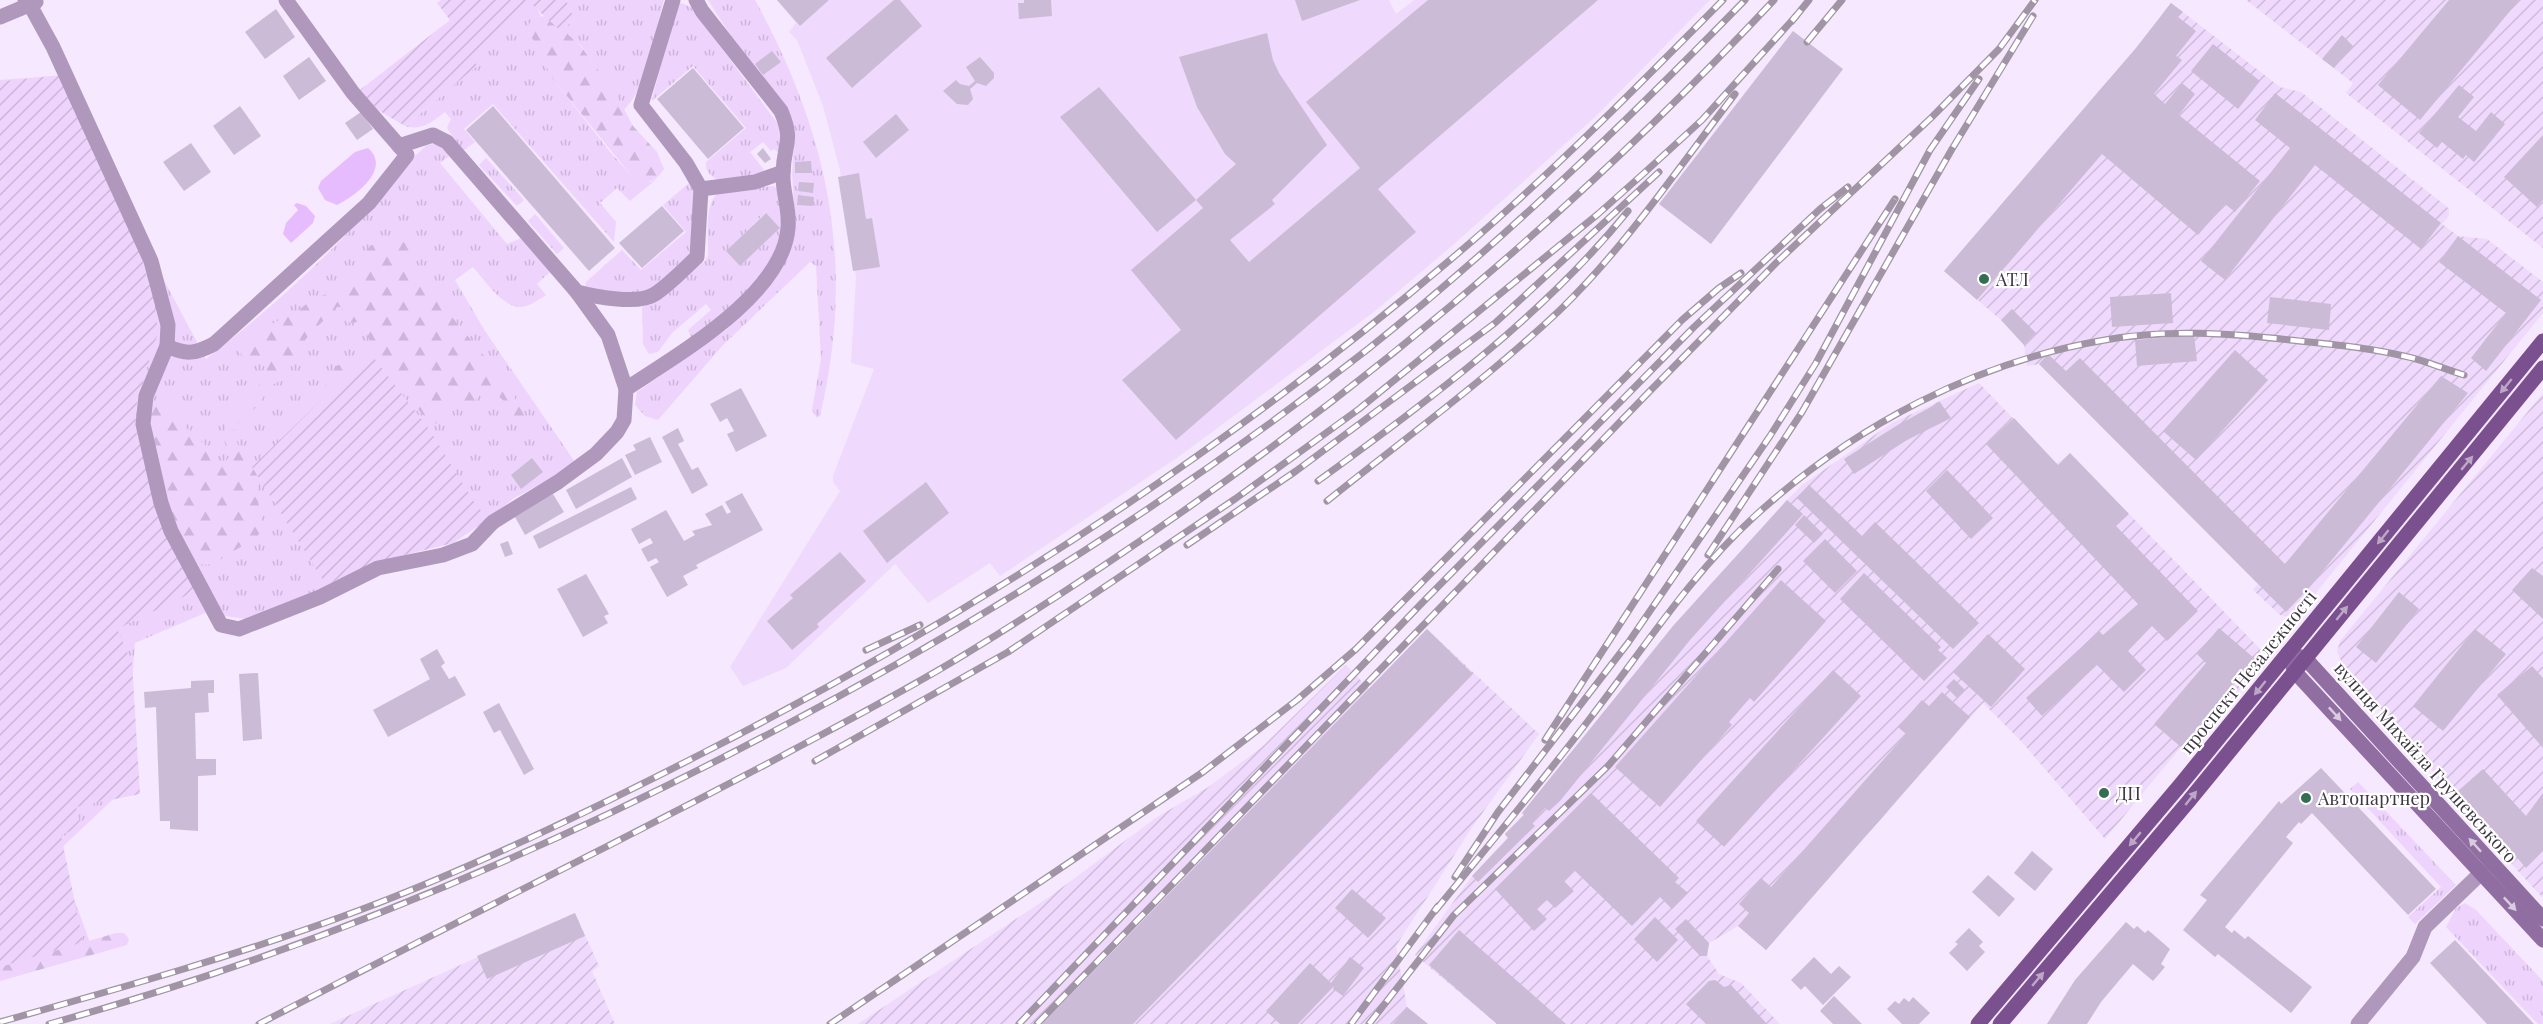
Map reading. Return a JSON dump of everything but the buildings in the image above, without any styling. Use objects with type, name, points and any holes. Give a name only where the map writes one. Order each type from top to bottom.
[{"type":"main road","name":"проспект Незалежності","points":[[1978,1024],[2288,653],[2543,341]]},
{"type":"main road","name":"проспект Незалежності","points":[[2001,1024],[2188,802],[2543,368]]},
{"type":"main road","points":[[2288,653],[2305,658]]},
{"type":"main road","points":[[2288,653],[2295,672]]},
{"type":"main road","name":"вулиця Михайла Грушевського","points":[[2305,658],[2543,919]]},
{"type":"main road","name":"вулиця Михайла Грушевського","points":[[2295,672],[2543,940]]},
{"type":"street","points":[[286,0],[353,93],[403,150]]},
{"type":"street","points":[[578,292],[596,297],[630,299],[654,296],[697,257],[701,189],[686,163],[641,105],[673,0]]},
{"type":"street","points":[[626,389],[724,322],[768,274],[782,250],[788,229],[783,172],[790,139],[781,111],[702,11],[696,0]]},
{"type":"street","points":[[0,17],[31,2],[151,261],[168,325],[167,346],[146,396],[143,409],[145,432],[161,503],[171,531],[221,625],[239,629],[320,597],[378,568],[443,555],[472,544],[493,522],[558,482],[596,454],[617,432],[624,420],[626,389],[608,335],[578,292],[447,142],[433,135],[403,150],[369,203],[214,344],[196,353],[184,354],[167,346]]},
{"type":"street","points":[[701,189],[755,183],[783,172]]},
{"type":"street","points":[[2358,1024],[2413,957],[2425,927],[2481,873]]},
{"type":"shaded area","points":[[777,0],[1389,0],[1396,14],[1414,0],[1710,0],[1595,117],[1453,245],[1375,311],[1181,455],[1000,576],[990,563],[928,603],[895,564],[786,668],[743,686],[730,667],[840,491],[833,482],[833,476],[874,369],[851,363],[856,277],[840,170],[823,106],[797,40],[789,32],[796,23]]},
{"type":"shaded area","points":[[2246,0],[2543,0],[2543,248],[2346,93],[2353,83]]},
{"type":"shaded area","points":[[2171,3],[2280,87],[2301,92],[2446,206],[2449,209],[2449,216],[2442,224],[2458,236],[2487,239],[2543,282],[2543,313],[2302,610],[2291,617],[2280,615],[2253,590],[2258,584],[2057,381],[2039,364],[2027,366],[2024,345],[2001,320],[1944,271],[2136,48]]},
{"type":"shaded area","points":[[368,148],[376,164],[368,181],[361,189],[337,205],[325,200],[318,188],[321,181],[355,152]]},
{"type":"shaded area","points":[[297,203],[306,206],[315,216],[313,223],[291,243],[283,234],[286,223],[298,210],[294,205]]},
{"type":"shaded area","points":[[1979,383],[2057,464],[2070,453],[2262,651],[2259,667],[2187,753],[2180,748],[2105,839],[2021,741],[1983,703],[1766,950],[1738,926],[1709,943],[1707,956],[1719,974],[1741,983],[1780,1024],[1497,1024],[1415,955],[1472,876],[1507,838],[1505,834],[1523,815],[1522,813],[1673,626],[1787,500],[1802,485],[1892,423]]},
{"type":"shaded area","points":[[2543,393],[2543,898],[2451,799],[2413,742],[2348,675],[2337,652],[2340,641]]},
{"type":"shaded area","points":[[1427,629],[1539,734],[1471,829],[1396,946],[1407,1007],[1428,1024],[858,1024],[1052,895],[1157,817],[1207,788],[1262,747],[1346,665],[1369,689]]},
{"type":"shaded area","points":[[575,913],[599,966],[592,971],[615,1024],[330,1024]]},
{"type":"green space","points":[[441,0],[566,0],[575,20],[560,30],[532,4],[507,25],[508,28],[472,56],[477,66],[405,126],[378,110],[360,90],[450,20],[437,3]]},
{"type":"green space","points":[[566,0],[664,0],[645,73],[633,99],[624,110],[581,45],[560,30],[575,20]]},
{"type":"green space","points":[[708,0],[755,0],[781,50],[818,151],[829,202],[835,253],[835,306],[831,360],[820,416],[817,418],[812,410],[821,359],[816,266],[810,262],[723,345],[658,420],[645,416],[635,405],[637,392],[726,330],[768,284],[795,220],[792,173],[795,129],[782,101],[729,33]]},
{"type":"green space","points":[[533,3],[541,16],[533,18],[529,32],[553,79],[631,175],[651,182],[658,178],[630,201],[617,188],[600,203],[616,222],[614,242],[493,104],[464,129],[475,142],[463,151],[447,128],[451,119],[445,112],[422,126],[405,126],[477,66],[471,56],[508,28],[506,25]]},
{"type":"green space","points":[[681,3],[691,7],[781,128],[779,153],[774,149],[771,151],[763,142],[750,152],[764,170],[755,177],[719,180],[708,171],[706,162],[746,128],[693,66],[652,99],[677,5]]},
{"type":"green space","points":[[541,16],[549,18],[580,45],[617,96],[633,126],[657,152],[664,169],[657,178],[645,181],[631,175],[553,79],[529,32],[529,24],[533,18]]},
{"type":"green space","points":[[62,75],[136,239],[153,296],[158,330],[135,410],[137,437],[195,591],[117,629],[132,663],[140,794],[76,807],[81,827],[61,835],[83,942],[0,967],[0,84],[5,81]]},
{"type":"green space","points":[[55,76],[206,359],[290,289],[344,237],[416,155],[427,145],[438,144],[451,155],[440,163],[507,244],[522,238],[551,271],[537,284],[546,295],[523,307],[513,306],[500,298],[473,267],[455,280],[485,331],[577,465],[514,498],[489,519],[276,610],[246,619],[205,613],[135,643],[124,789],[57,852],[92,948],[0,965],[0,80]]},
{"type":"green space","points":[[486,158],[524,200],[517,206],[479,165]]},
{"type":"green space","points":[[689,183],[695,192],[690,258],[645,294],[585,288],[586,282],[622,250],[641,270],[686,232],[663,205]]},
{"type":"green space","points":[[774,186],[778,189],[782,221],[777,246],[769,262],[748,291],[709,328],[696,338],[691,337],[688,330],[711,310],[706,304],[672,333],[658,352],[649,354],[643,344],[642,307],[664,296],[705,261],[708,256],[709,213],[714,197],[719,192]],"holes":[[[765,213],[780,228],[740,266],[727,251]]]},
{"type":"green space","points":[[535,214],[564,248],[557,254],[528,221]]},
{"type":"green space","points":[[386,238],[408,243],[411,273],[415,282],[434,283],[446,310],[501,376],[530,423],[529,428],[521,431],[504,401],[486,390],[480,392],[472,404],[466,407],[447,400],[443,404],[440,420],[435,424],[431,422],[415,405],[376,350],[369,339],[363,321],[350,323],[346,321],[341,307],[337,307],[308,336],[295,355],[287,377],[268,387],[260,404],[234,426],[237,442],[243,453],[255,464],[272,451],[301,412],[316,402],[336,366],[341,364],[346,372],[342,388],[283,449],[263,474],[258,489],[261,523],[258,536],[213,564],[203,565],[194,560],[173,524],[164,475],[148,421],[153,401],[164,399],[177,412],[186,428],[206,446],[215,467],[222,466],[229,457],[223,436],[228,419],[253,396],[267,371],[262,363],[244,358],[240,352],[241,345],[262,329],[300,309],[313,299],[337,290],[356,278],[360,275],[364,255],[370,246]]},
{"type":"green space","points":[[370,353],[429,429],[476,505],[489,519],[453,543],[376,562],[326,585],[252,467]]},
{"type":"green space","points":[[2358,782],[2456,885],[2415,924],[2408,917],[2441,887],[2350,789]]},
{"type":"green space","points":[[2465,903],[2476,910],[2543,981],[2543,1024],[2538,1024],[2446,927],[2456,908]]},
{"type":"green space","points":[[116,933],[124,933],[129,939],[127,945],[0,981],[0,967]]},
{"type":"railway","points":[[0,1022],[226,956],[360,910],[447,875],[577,816],[662,774],[802,701],[900,646],[1091,528],[1184,465],[1274,400],[1363,331],[1521,198],[1723,0]]},
{"type":"railway","points":[[49,1024],[237,966],[329,933],[510,859],[600,818],[776,730],[854,688],[1006,600],[1154,505],[1298,403],[1368,349],[1515,224],[1745,0]]},
{"type":"railway","points":[[259,1024],[649,825],[900,692],[972,650],[1188,508],[1395,352],[1494,269],[1684,93],[1774,0]]},
{"type":"railway","points":[[1792,21],[1809,0]]},
{"type":"railway","points":[[1807,42],[1842,0]]},
{"type":"railway","points":[[1037,1024],[1777,262],[1932,117],[1999,49],[2035,0]]},
{"type":"railway","points":[[815,761],[1008,652],[1235,499],[1359,409],[1598,214],[1643,174],[1702,120],[1796,16]]},
{"type":"railway","points":[[1708,555],[1802,412],[1952,149],[2033,16]]},
{"type":"railway","points":[[1455,877],[1498,812],[1628,643],[1770,436],[1816,363],[1930,150],[1979,79]]},
{"type":"railway","points":[[1327,501],[1475,384],[1560,310],[1630,233],[1735,94]]},
{"type":"railway","points":[[1187,545],[1296,471],[1495,323],[1659,172]]},
{"type":"railway","points":[[1019,1024],[1420,605],[1694,327],[1820,209],[1848,187]]},
{"type":"railway","points":[[1545,740],[1895,199]]},
{"type":"railway","points":[[1318,481],[1482,356],[1558,287],[1628,211]]},
{"type":"railway","points":[[830,1024],[1203,772],[1297,700],[1356,649],[1682,320],[1719,288],[1741,273]]},
{"type":"railway","points":[[1435,911],[1572,742],[1669,612],[1711,561],[1756,515],[1794,483],[1875,426],[1919,402],[2009,364],[2057,350],[2105,340],[2151,334],[2221,334],[2347,346],[2412,358],[2464,375]]},
{"type":"railway","points":[[1369,1024],[1454,915],[1608,766],[1778,569]]},
{"type":"railway","points":[[866,650],[920,625]]},
{"type":"railway","points":[[1351,1024],[1438,906]]},
{"type":"place","name":"АТЛ","points":[[1984,279]]},
{"type":"place","name":"ДП","points":[[2104,793]]},
{"type":"place","name":"Автопартнер","points":[[2306,798]]}]
